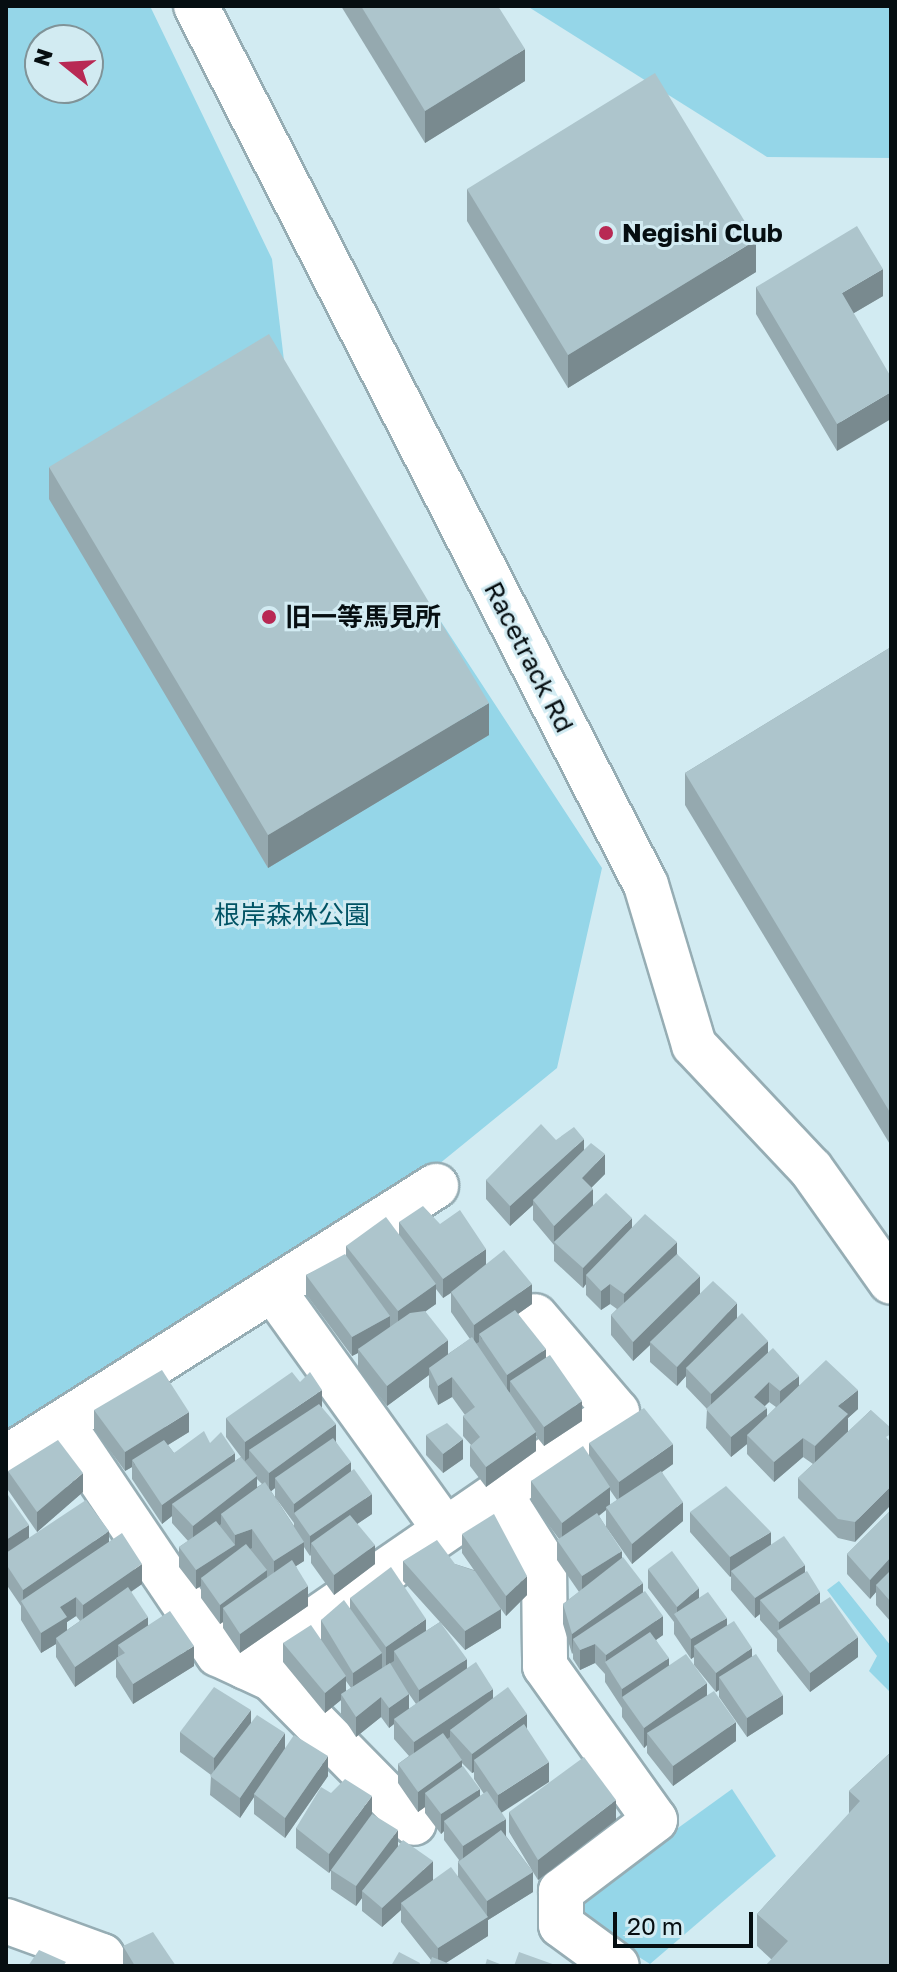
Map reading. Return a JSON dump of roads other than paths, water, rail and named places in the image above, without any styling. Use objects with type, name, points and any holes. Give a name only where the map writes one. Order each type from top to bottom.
[{"type":"street","name":"Racetrack Rd","points":[[196,6],[646,885],[694,1045],[811,1169],[891,1282]]},
{"type":"street","points":[[6,1458],[436,1186]]},
{"type":"street","points":[[273,1290],[445,1529]]},
{"type":"street","points":[[246,1667],[617,1412],[535,1316]]},
{"type":"street","points":[[62,1423],[218,1654],[272,1679],[414,1823]]},
{"type":"street","points":[[499,1492],[544,1563],[545,1666],[655,1820],[561,1891],[561,1925],[617,1966]]},
{"type":"street","points":[[6,1921],[102,1956],[108,1966]]},
{"type":"place","name":"Negishi Club","points":[[606,233]]},
{"type":"place","name":"旧一等馬見所","points":[[269,617]]},
{"type":"park label","name":"根岸森林公園","points":[[292,915]]}]
